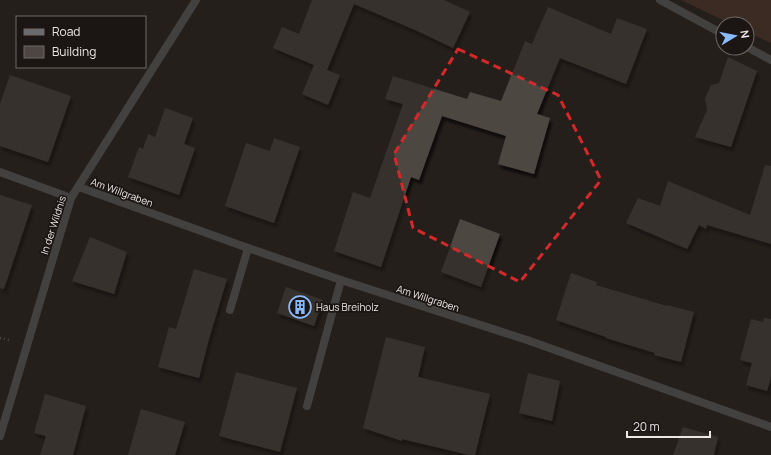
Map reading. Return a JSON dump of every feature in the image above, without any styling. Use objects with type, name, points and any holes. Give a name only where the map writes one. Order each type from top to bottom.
[{"type":"street","name":"In der Wildnis","points":[[0,436],[71,198],[196,0]]},
{"type":"street","points":[[660,0],[715,30]]},
{"type":"street","points":[[755,51],[771,60]]},
{"type":"street","points":[[0,172],[71,198]]},
{"type":"street","name":"Am Willgraben","points":[[79,187],[248,248],[341,280],[527,340],[771,427]]},
{"type":"street","points":[[230,310],[248,248]]},
{"type":"street","points":[[307,406],[341,280]]},
{"type":"highlighted area","points":[[458,49],[558,95],[601,180],[520,282],[413,228],[394,154]]},
{"type":"shaded area","points":[[681,0],[771,0],[771,43],[755,36],[755,16],[715,16]]},
{"type":"building","points":[[312,0],[444,0],[470,12],[453,48],[354,4],[327,70],[340,75],[328,105],[302,94],[314,65],[273,48],[282,27],[299,34]]},
{"type":"building","points":[[548,7],[611,34],[617,18],[647,29],[626,84],[560,58],[537,114],[550,118],[534,174],[498,164],[506,136],[442,116],[419,180],[411,177],[381,267],[334,251],[353,192],[370,198],[403,104],[385,99],[393,76],[467,99],[470,92],[501,101],[525,41],[532,44]]},
{"type":"building","points":[[728,57],[757,71],[731,147],[695,137],[707,110],[705,98],[711,85],[719,83]]},
{"type":"building","points":[[10,75],[71,96],[48,162],[0,146],[0,104]]},
{"type":"building","points":[[165,108],[193,118],[184,144],[195,148],[179,195],[128,177],[139,147],[143,149],[148,134],[155,137]]},
{"type":"building","points":[[274,138],[300,147],[274,223],[225,206],[246,143],[270,151]]},
{"type":"building","points":[[765,165],[771,166],[771,244],[707,225],[706,229],[699,225],[687,249],[626,223],[638,198],[660,206],[668,181],[750,215]]},
{"type":"building","points":[[0,195],[32,205],[4,289],[0,288]]},
{"type":"building","points":[[460,219],[500,234],[481,287],[441,272]]},
{"type":"building","points":[[90,237],[127,252],[114,294],[72,281]]},
{"type":"building","points":[[194,269],[227,279],[199,378],[158,367],[169,327],[176,329]]},
{"type":"building","points":[[571,273],[597,282],[596,285],[667,306],[694,312],[681,362],[654,355],[655,353],[606,338],[556,320]]},
{"type":"building","name":"Haus Breiholz","points":[[286,287],[323,300],[314,326],[277,313]]},
{"type":"building","points":[[764,318],[771,319],[771,377],[767,391],[746,385],[752,363],[740,360],[751,319],[763,322]]},
{"type":"building","points":[[386,337],[425,347],[418,377],[490,394],[475,455],[469,455],[402,439],[402,441],[363,428]]},
{"type":"building","points":[[236,372],[297,388],[280,452],[219,436]]},
{"type":"building","points":[[528,373],[560,381],[552,421],[519,413]]},
{"type":"building","points":[[45,394],[86,406],[73,455],[40,455],[46,436],[34,433]]},
{"type":"building","points":[[141,409],[185,422],[175,455],[128,455]]},
{"type":"building","points":[[683,427],[718,437],[714,455],[673,455]]},
{"type":"place","name":"Haus Breiholz","points":[[300,307]]}]
